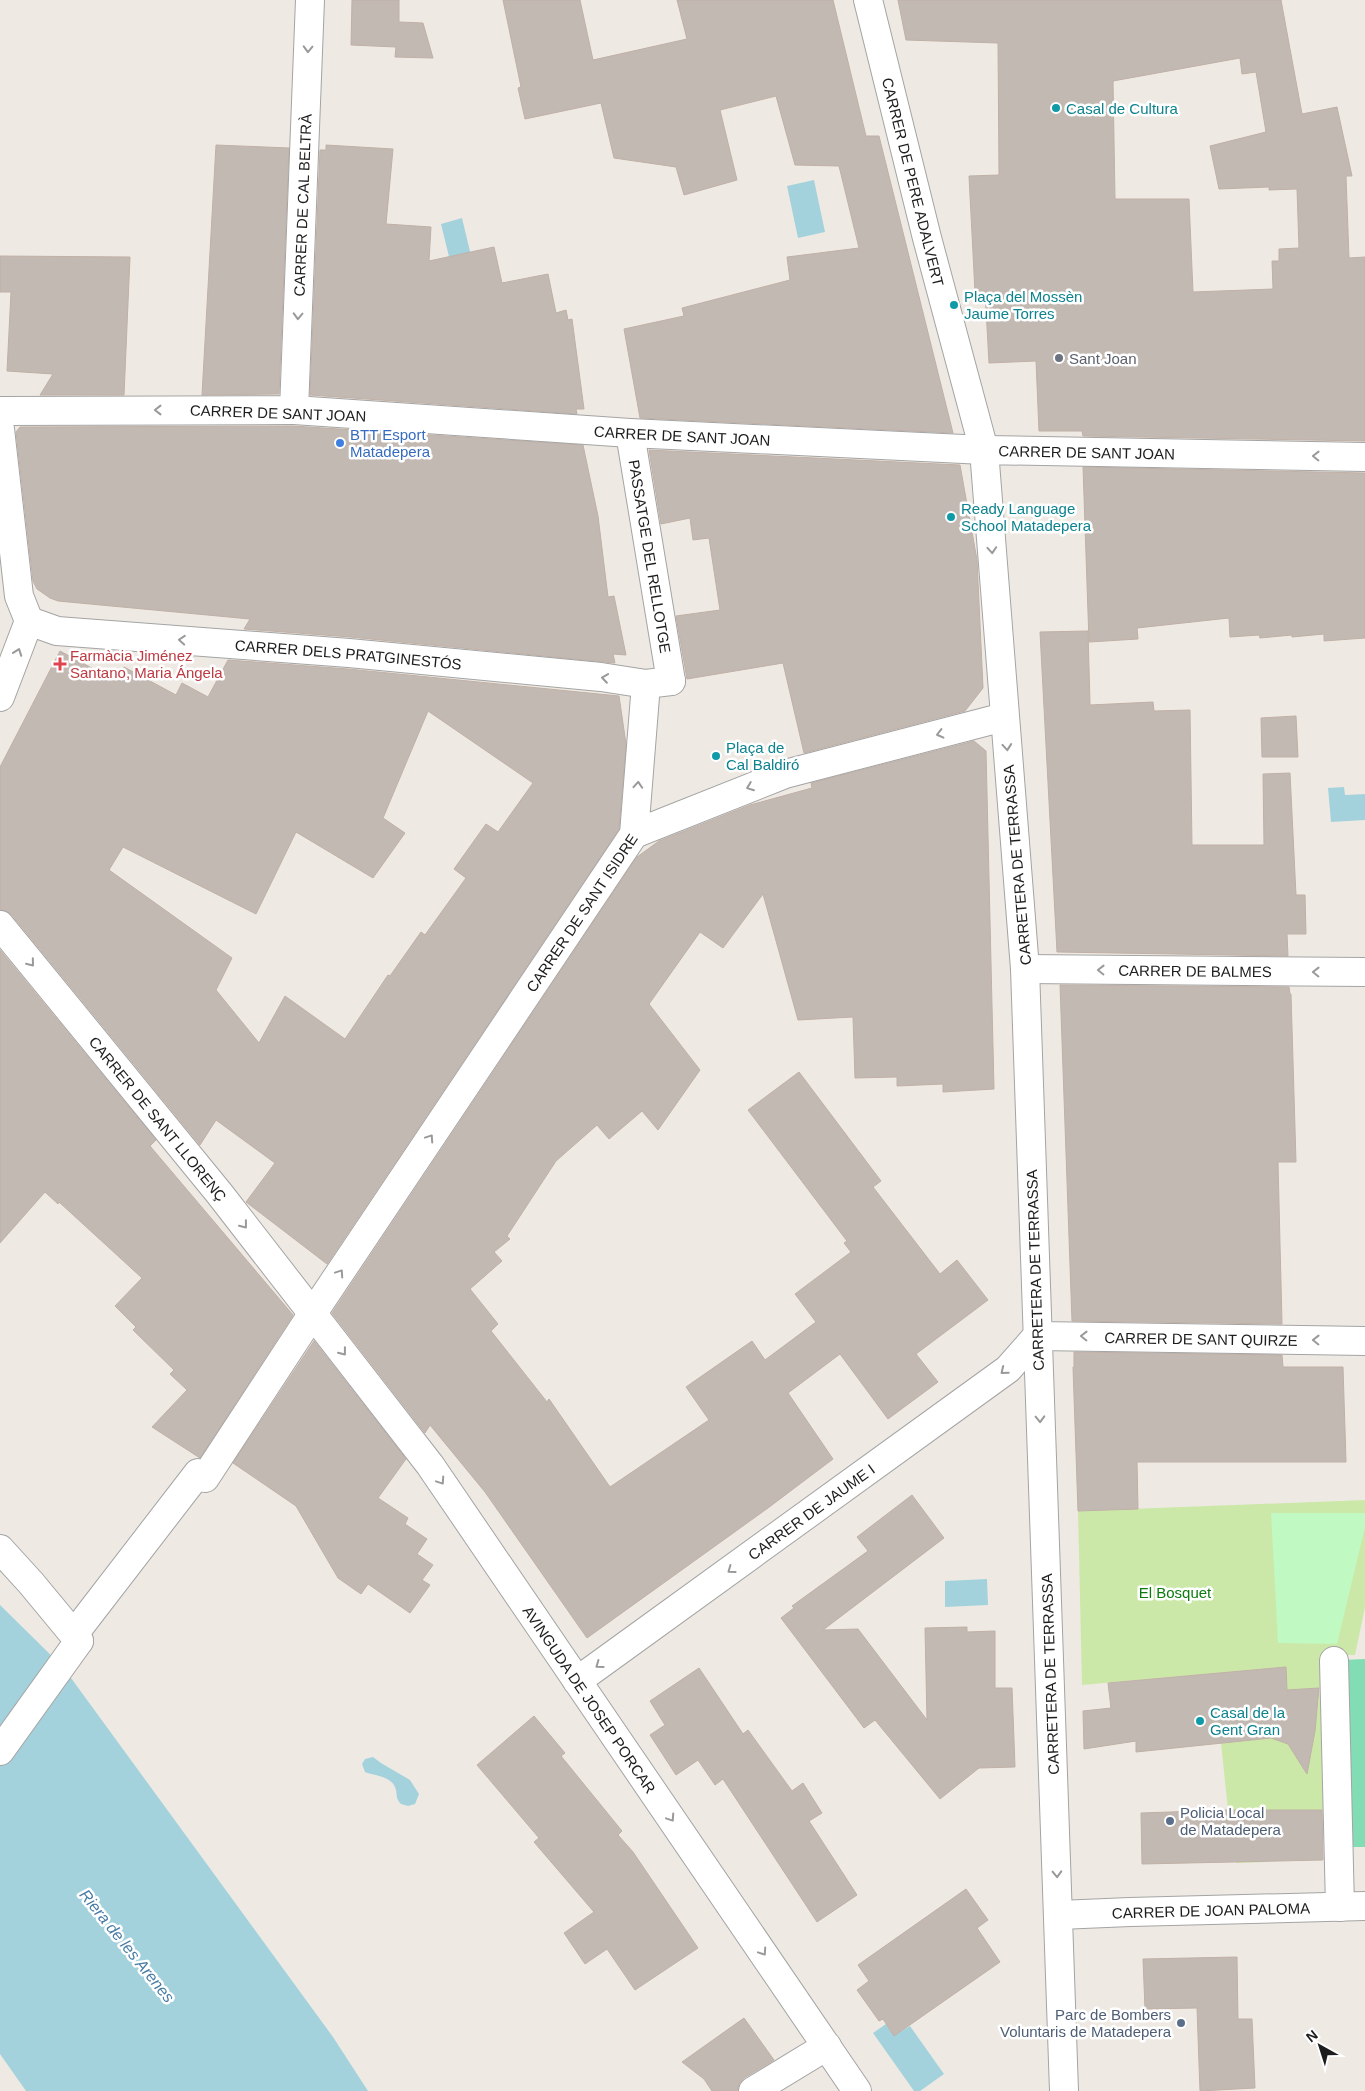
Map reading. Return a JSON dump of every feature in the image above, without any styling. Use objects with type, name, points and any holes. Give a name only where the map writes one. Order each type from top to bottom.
[{"type":"street","name":"CARRER DE CAL BELTRÀ","points":[[294,410],[310,0]]},
{"type":"street","name":"CARRER DE PERE ADALVERT","points":[[868,0],[927,238],[984,450]]},
{"type":"street","name":"CARRER DE SANT JOAN","points":[[0,411],[294,410],[630,433],[984,450],[1365,457]]},
{"type":"street","points":[[0,429],[18,596],[29,621],[0,697]]},
{"type":"street","name":"PASSATGE DEL RELLOTGE","points":[[630,433],[658,682]]},
{"type":"street","name":"CARRETERA DE TERRASSA","points":[[984,450],[1025,969],[1036,1336],[1059,1915],[1064,2091]]},
{"type":"street","name":"CARRER DELS PRATGINESTÓS","points":[[29,621],[57,631],[349,653],[658,682]]},
{"type":"street","points":[[634,834],[658,682]]},
{"type":"street","name":"CARRER DE SANT ISIDRE","points":[[76,1638],[198,1473],[205,1478],[313,1313],[634,834],[785,774],[1004,717]]},
{"type":"street","name":"CARRER DE SANT LLORENÇ","points":[[0,925],[219,1193],[313,1313]]},
{"type":"street","name":"CARRER DE BALMES","points":[[1025,969],[1365,972]]},
{"type":"street","name":"AVINGUDA DE JOSEP PORCAR","points":[[313,1313],[430,1465],[857,2091]]},
{"type":"street","name":"CARRER DE SANT QUIRZE","points":[[1036,1336],[1365,1341]]},
{"type":"street","name":"CARRER DE JAUME I","points":[[577,1681],[1008,1369],[1036,1336]]},
{"type":"street","points":[[0,1550],[76,1638],[0,1751]]},
{"type":"street","points":[[1334,1661],[1352,1906]]},
{"type":"street","name":"CARRER DE JOAN PALOMA","points":[[1059,1915],[1352,1906]]},
{"type":"street","points":[[753,2091],[827,2046]]},
{"type":"green space","name":"El Bosquet","points":[[1365,1500],[1365,1607],[1355,1655],[1340,1655],[1336,1810],[1267,1811],[1268,1862],[1236,1863],[1235,1835],[1228,1810],[1221,1743],[1271,1738],[1288,1744],[1307,1773],[1315,1731],[1320,1688],[1287,1690],[1285,1667],[1082,1685],[1078,1511]]},
{"type":"green space","points":[[1271,1513],[1365,1513],[1365,1527],[1337,1644],[1278,1643]]},
{"type":"green space","points":[[1365,1659],[1365,1847],[1346,1847],[1342,1660]]},
{"type":"water","points":[[814,180],[825,232],[798,238],[787,186]]},
{"type":"water","points":[[462,218],[473,264],[452,269],[441,224]]},
{"type":"water","points":[[1344,787],[1345,795],[1365,794],[1365,820],[1331,822],[1328,788]]},
{"type":"water","points":[[987,1579],[988,1605],[945,1607],[945,1581]]},
{"type":"water","name":"Riera de les Arenes","points":[[0,1605],[63,1667],[333,2037],[368,2091],[26,2091],[0,2054]]},
{"type":"water","points":[[373,1757],[410,1780],[419,1794],[415,1804],[408,1806],[401,1804],[397,1799],[394,1785],[388,1779],[365,1772],[362,1764],[365,1759]]},
{"type":"water","points":[[886,2024],[895,2035],[910,2026],[944,2074],[920,2091],[914,2091],[873,2033]]},
{"type":"building","points":[[352,0],[399,0],[399,22],[423,23],[433,58],[395,57],[396,47],[351,45]]},
{"type":"building","points":[[503,0],[580,0],[593,60],[687,39],[677,0],[833,0],[866,136],[879,136],[953,433],[640,418],[624,329],[684,316],[682,308],[790,280],[787,257],[859,248],[839,166],[795,165],[776,96],[720,110],[737,180],[684,195],[676,167],[614,158],[601,103],[525,119],[518,88],[521,87]]},
{"type":"building","points":[[898,0],[1281,0],[1302,114],[1337,107],[1352,176],[1346,176],[1349,258],[1365,257],[1365,441],[1083,436],[1082,431],[1039,431],[1036,361],[989,363],[985,291],[975,292],[969,176],[999,175],[998,43],[906,40]],"holes":[[[1240,58],[1242,74],[1256,72],[1266,132],[1210,146],[1219,189],[1269,187],[1269,190],[1297,189],[1299,248],[1279,249],[1279,261],[1272,261],[1273,289],[1193,292],[1189,199],[1115,199],[1113,81]]]},
{"type":"building","points":[[216,145],[289,148],[279,394],[202,395]]},
{"type":"building","points":[[326,145],[393,149],[386,224],[431,227],[429,261],[494,247],[502,283],[548,274],[556,313],[566,310],[568,320],[572,319],[584,409],[576,409],[577,414],[310,395],[320,150],[326,150]]},
{"type":"building","points":[[0,256],[130,257],[124,395],[40,395],[53,374],[7,371],[11,292],[0,292]]},
{"type":"building","points":[[293,426],[583,445],[598,516],[608,597],[614,596],[626,655],[613,654],[615,663],[350,637],[244,629],[250,619],[58,601],[37,589],[33,581],[16,432],[20,427]]},
{"type":"building","points":[[649,450],[960,465],[977,560],[983,688],[965,711],[804,753],[783,663],[687,679],[676,616],[720,610],[709,538],[693,540],[690,518],[661,524]]},
{"type":"building","points":[[1083,467],[1365,473],[1365,638],[1324,641],[1324,634],[1292,637],[1292,635],[1260,638],[1259,635],[1230,637],[1229,618],[1137,628],[1138,639],[1089,642]]},
{"type":"building","points":[[1088,631],[1090,705],[1153,702],[1154,711],[1190,710],[1192,845],[1264,845],[1263,774],[1290,773],[1296,895],[1305,895],[1306,934],[1287,934],[1288,956],[1057,952],[1040,632]]},
{"type":"building","points":[[60,651],[116,681],[124,667],[176,695],[182,683],[208,697],[228,660],[348,669],[619,696],[626,744],[619,829],[327,1264],[246,1202],[275,1163],[216,1120],[200,1145],[12,915],[0,910],[0,767]],"holes":[[[428,711],[533,783],[498,832],[486,824],[454,869],[466,878],[425,935],[421,932],[390,976],[388,975],[345,1039],[285,996],[259,1043],[216,990],[232,958],[109,870],[123,847],[256,914],[296,832],[373,878],[405,833],[383,818]]]},
{"type":"building","points":[[1296,716],[1298,757],[1262,757],[1261,718]]},
{"type":"building","points":[[974,741],[986,751],[994,1089],[943,1092],[943,1084],[897,1086],[897,1077],[855,1078],[853,1017],[798,1020],[763,894],[723,948],[700,932],[649,1004],[700,1070],[658,1130],[642,1111],[609,1139],[597,1125],[556,1161],[507,1236],[510,1239],[494,1252],[502,1261],[470,1289],[498,1324],[491,1331],[547,1402],[549,1399],[610,1487],[709,1420],[686,1387],[752,1341],[765,1360],[816,1322],[795,1294],[851,1252],[844,1243],[847,1241],[748,1110],[799,1072],[881,1181],[873,1187],[940,1274],[957,1260],[988,1300],[916,1354],[938,1382],[888,1419],[840,1354],[788,1393],[833,1459],[587,1638],[485,1492],[430,1425],[425,1433],[332,1313],[637,857],[659,841],[750,805],[812,788],[811,783]]},
{"type":"building","points":[[0,950],[156,1140],[150,1146],[293,1315],[200,1458],[152,1427],[187,1390],[170,1374],[174,1370],[133,1330],[136,1327],[115,1306],[142,1278],[59,1202],[58,1204],[45,1192],[0,1243]]},
{"type":"building","points":[[1060,985],[1289,987],[1291,994],[1296,1162],[1278,1162],[1282,1324],[1072,1321]]},
{"type":"building","points":[[314,1341],[406,1459],[378,1498],[408,1518],[405,1524],[427,1539],[417,1554],[433,1565],[422,1580],[430,1585],[410,1613],[368,1584],[361,1594],[338,1578],[296,1506],[233,1463]]},
{"type":"building","points":[[1074,1352],[1282,1355],[1283,1367],[1343,1367],[1346,1462],[1137,1462],[1138,1509],[1078,1511]]},
{"type":"building","points":[[912,1495],[944,1538],[823,1630],[858,1629],[927,1720],[925,1628],[967,1627],[967,1632],[995,1631],[995,1688],[1012,1688],[1015,1767],[979,1768],[940,1799],[875,1720],[864,1728],[781,1618],[794,1608],[792,1606],[868,1551],[857,1537]]},
{"type":"building","name":"Casal de la Gent Gran","points":[[1286,1667],[1287,1690],[1319,1688],[1315,1731],[1307,1774],[1288,1744],[1271,1738],[1136,1752],[1136,1741],[1084,1749],[1083,1711],[1111,1708],[1108,1683]]},
{"type":"building","points":[[699,1668],[743,1734],[748,1730],[792,1791],[803,1783],[822,1813],[809,1821],[857,1895],[817,1922],[723,1779],[715,1785],[698,1760],[676,1775],[650,1735],[665,1725],[650,1701]]},
{"type":"building","points":[[534,1716],[565,1753],[561,1756],[622,1831],[618,1835],[633,1852],[698,1948],[635,1990],[607,1949],[585,1964],[564,1933],[594,1912],[534,1842],[539,1838],[477,1765]]},
{"type":"building","points":[[1228,1810],[1322,1810],[1323,1860],[1142,1864],[1141,1813]]},
{"type":"building","points":[[966,1889],[988,1920],[977,1928],[1000,1962],[894,2036],[883,2019],[879,2021],[857,1990],[869,1981],[858,1965]]},
{"type":"building","points":[[1237,1957],[1238,2019],[1252,2019],[1255,2088],[1200,2091],[1197,2008],[1145,2009],[1143,1959]]},
{"type":"building","points":[[744,2018],[774,2060],[744,2078],[739,2084],[737,2091],[712,2091],[704,2079],[682,2062]]},
{"type":"place","name":"Casal de Cultura","points":[[1056,108]]},
{"type":"place","name":"Plaça del Mossèn Jaume Torres","points":[[954,305]]},
{"type":"place","name":"Sant Joan","points":[[1059,358]]},
{"type":"place","name":"BTT Esport Matadepera","points":[[340,443]]},
{"type":"place","name":"Ready Language School Matadepera","points":[[951,517]]},
{"type":"place","name":"Farmàcia Jiménez Santano, Maria Ángela","points":[[60,664]]},
{"type":"place","name":"Plaça de Cal Baldiró","points":[[716,756]]},
{"type":"place","name":"Casal de la Gent Gran","points":[[1200,1721]]},
{"type":"place","name":"Policia Local de Matadepera","points":[[1170,1821]]},
{"type":"place","name":"Parc de Bombers Voluntaris de Matadepera","points":[[1181,2023]]}]
